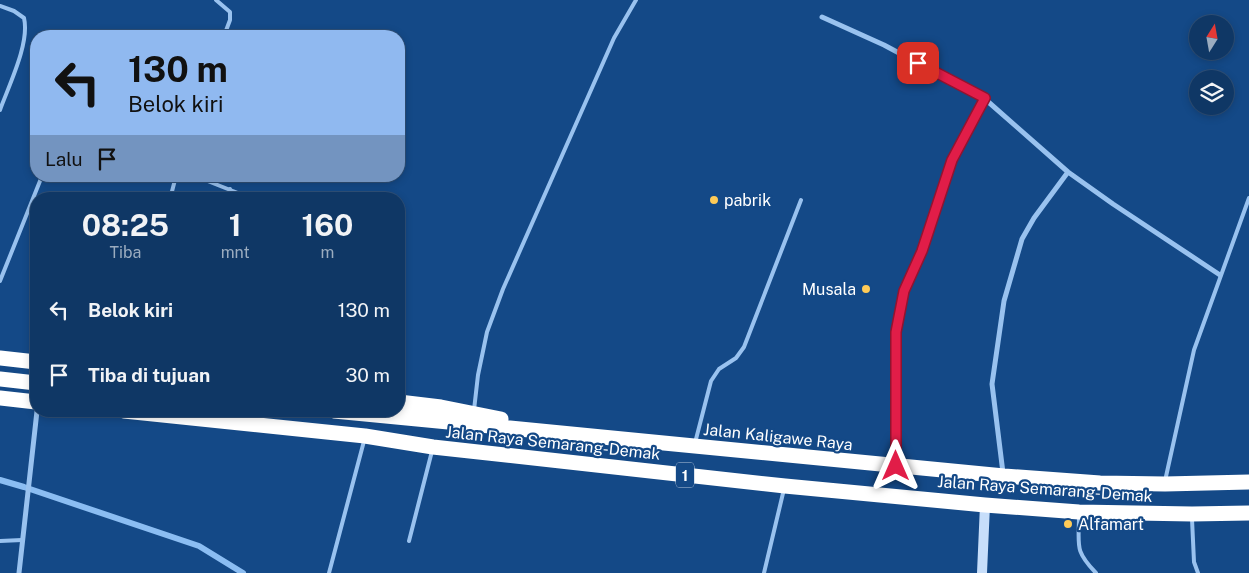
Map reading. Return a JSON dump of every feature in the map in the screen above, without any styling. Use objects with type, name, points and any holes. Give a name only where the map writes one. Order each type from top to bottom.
[{"type":"highway","points":[[0,358],[30,361]]},
{"type":"highway","points":[[0,379],[30,382]]},
{"type":"highway","points":[[0,398],[30,401]]},
{"type":"highway","points":[[405,403],[474,413],[564,433]]},
{"type":"highway","name":"Jalan Raya Semarang-Demak","points":[[182,417],[366,436],[433,447],[785,486],[985,505],[1079,518],[1249,513]]},
{"type":"highway","name":"Jalan Kaligawe Raya","points":[[397,417],[564,433],[696,440],[896,466],[1004,476],[1100,483],[1249,482]]},
{"type":"street","points":[[822,17],[884,45],[985,98],[1068,172],[1220,275]]},
{"type":"street","points":[[896,466],[896,332],[904,291],[922,251],[952,160],[985,98]]},
{"type":"street","points":[[1004,476],[992,384],[1004,301],[1022,239],[1034,218],[1068,172]]},
{"type":"street","points":[[19,573],[24,512],[36,417]]},
{"type":"street","points":[[982,573],[985,505]]},
{"type":"lane","points":[[216,0],[230,12],[230,20],[226,30]]},
{"type":"lane","points":[[474,413],[478,375],[487,332],[614,38],[636,0]]},
{"type":"lane","points":[[0,6],[14,11],[24,18],[26,27],[25,41],[0,110]]},
{"type":"lane","points":[[211,182],[237,192]]},
{"type":"lane","points":[[1165,484],[1194,350],[1249,198]]},
{"type":"lane","points":[[696,440],[711,381],[719,369],[736,358],[744,348],[801,200]]},
{"type":"lane","points":[[0,281],[30,206]]},
{"type":"lane","points":[[329,573],[366,436]]},
{"type":"lane","points":[[409,541],[433,447]]},
{"type":"lane","points":[[764,573],[785,486]]},
{"type":"lane","points":[[1192,514],[1194,562],[1198,573]]},
{"type":"lane","points":[[1079,518],[1080,555],[1096,573]]},
{"type":"lane","points":[[0,542],[22,540]]},
{"type":"waterway","points":[[0,480],[199,546],[243,573]]},
{"type":"place","name":"pabrik","points":[[714,200]]},
{"type":"place","name":"Musala","points":[[866,289]]},
{"type":"place","name":"Alfamart","points":[[1068,524]]},
{"type":"route","points":[[896,466],[896,332],[904,291],[922,251],[952,160],[985,98],[918,63]]}]
